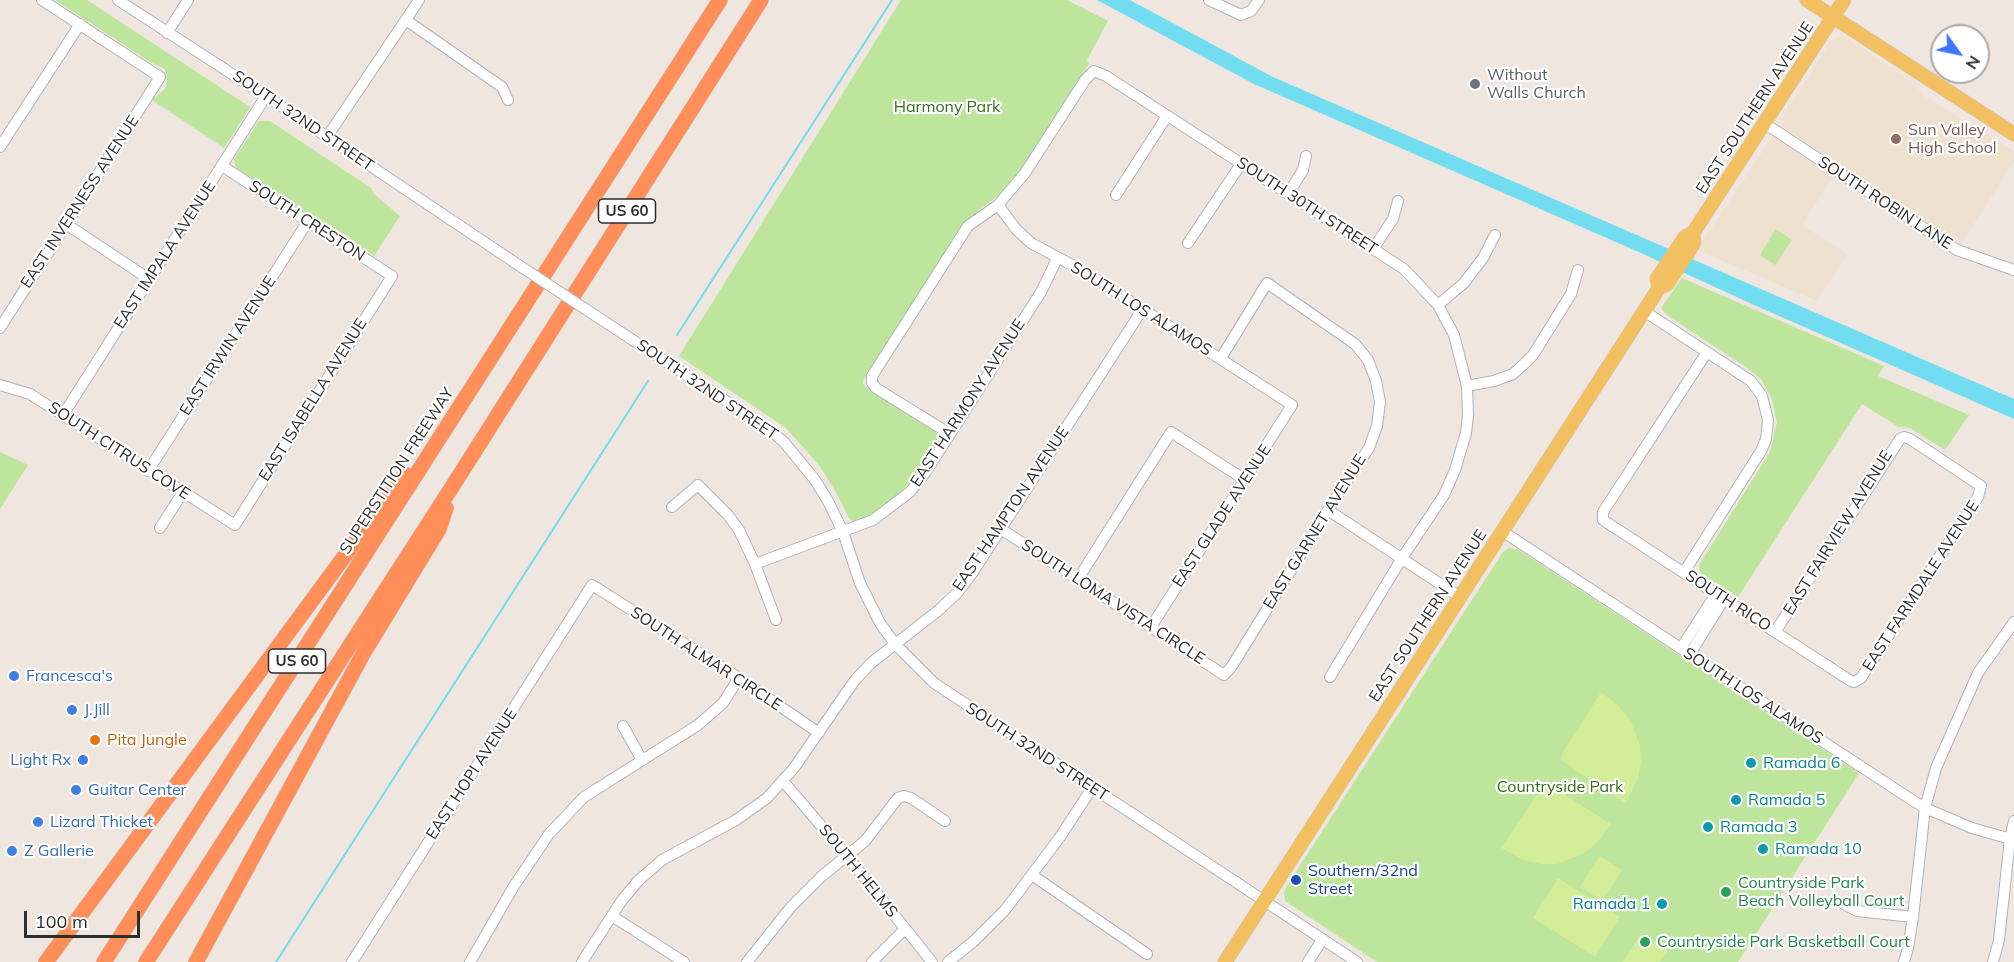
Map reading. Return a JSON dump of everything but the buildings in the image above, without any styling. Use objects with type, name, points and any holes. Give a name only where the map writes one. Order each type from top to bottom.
[{"type":"highway","name":"SUPERSTITION FREEWAY","points":[[104,962],[720,0]]},
{"type":"highway","name":"US 60","points":[[146,962],[452,487],[761,0]]},
{"type":"highway","points":[[46,962],[489,360]]},
{"type":"highway","points":[[196,962],[364,652],[439,529],[452,487]]},
{"type":"main road","points":[[1808,0],[2014,134]]},
{"type":"main road","name":"EAST SOUTHERN AVENUE","points":[[1225,962],[1644,311],[1659,288],[1667,284],[1671,267],[1682,252],[1694,242],[1694,233],[1844,0]]},
{"type":"street","points":[[0,147],[80,24],[42,0]]},
{"type":"street","name":"SOUTH 32ND STREET","points":[[118,0],[766,427],[784,442],[815,480],[843,532],[870,605],[895,644],[914,665],[951,695],[1357,962]]},
{"type":"street","points":[[167,33],[188,0]]},
{"type":"street","points":[[327,137],[419,0]]},
{"type":"street","points":[[1209,0],[1234,13],[1244,15],[1259,0]]},
{"type":"street","points":[[406,20],[502,87],[508,99]]},
{"type":"street","name":"EAST INVERNESS AVENUE","points":[[0,328],[160,77],[80,24]]},
{"type":"street","name":"SOUTH 30TH STREET","points":[[998,205],[1025,173],[1085,80],[1094,71],[1106,76],[1404,268],[1438,305],[1454,335],[1467,386],[1466,433],[1455,470],[1444,495],[1402,558],[1330,677]]},
{"type":"street","name":"EAST IMPALA AVENUE","points":[[63,415],[266,96]]},
{"type":"street","points":[[1116,195],[1167,116]]},
{"type":"street","name":"SOUTH ROBIN LANE","points":[[1764,123],[1957,250],[2014,270]]},
{"type":"street","points":[[1288,194],[1303,170],[1306,156]]},
{"type":"street","points":[[1188,243],[1241,164]]},
{"type":"street","name":"SOUTH CRESTON","points":[[222,166],[392,276]]},
{"type":"street","points":[[1372,249],[1393,219],[1398,201]]},
{"type":"street","points":[[950,434],[872,383],[873,376],[968,226],[998,205]]},
{"type":"street","name":"SOUTH LOS ALAMOS","points":[[998,205],[1016,229],[1031,243],[1085,272],[1292,405]]},
{"type":"street","name":"EAST IRWIN AVENUE","points":[[148,471],[308,221]]},
{"type":"street","points":[[66,224],[149,279]]},
{"type":"street","points":[[1438,305],[1464,283],[1483,258],[1495,235]]},
{"type":"street","name":"EAST HARMONY AVENUE","points":[[755,564],[873,520],[910,492],[1041,292],[1058,259]]},
{"type":"street","points":[[1467,386],[1516,378],[1571,294],[1578,270]]},
{"type":"street","name":"EAST ISABELLA AVENUE","points":[[235,525],[392,276]]},
{"type":"street","name":"EAST GARNET AVENUE","points":[[1221,358],[1267,283],[1355,344],[1368,360],[1376,381],[1380,402],[1377,426],[1369,448],[1232,666],[1224,675]]},
{"type":"street","name":"EAST HAMPTON AVENUE","points":[[582,962],[622,900],[650,869],[736,820],[766,798],[783,782],[855,680],[871,663],[939,610],[958,592],[974,572],[1142,310]]},
{"type":"street","points":[[1644,311],[1746,377],[1762,396],[1767,414],[1767,432],[1761,451],[1684,572]]},
{"type":"street","name":"SOUTH RICO","points":[[1707,352],[1603,512],[1603,520],[1854,682]]},
{"type":"street","name":"SOUTH CITRUS COVE","points":[[0,385],[30,394],[235,525]]},
{"type":"street","name":"EAST GLADE AVENUE","points":[[1151,627],[1292,405]]},
{"type":"street","points":[[1078,579],[1171,432],[1245,480]]},
{"type":"street","name":"EAST FARMDALE AVENUE","points":[[1854,682],[1861,678],[1868,668],[1978,497],[1981,486],[1904,437]]},
{"type":"street","name":"EAST FAIRVIEW AVENUE","points":[[1775,632],[1897,441],[1904,437]]},
{"type":"street","points":[[672,507],[698,485],[728,515],[739,530],[755,564],[776,620]]},
{"type":"street","points":[[160,528],[183,492]]},
{"type":"street","points":[[1328,510],[1460,597]]},
{"type":"street","name":"SOUTH LOMA VISTA CIRCLE","points":[[1001,529],[1224,675]]},
{"type":"street","name":"SOUTH LOS ALAMOS","points":[[1502,531],[1925,808],[1972,828],[2012,839]]},
{"type":"street","name":"SOUTH ALMAR CIRCLE","points":[[592,585],[739,678],[819,734]]},
{"type":"street","name":"EAST HOPI AVENUE","points":[[352,962],[592,585]]},
{"type":"street","points":[[1685,651],[1720,597]]},
{"type":"street","points":[[1904,962],[1913,917],[1925,808],[1936,768],[1978,673],[2014,622]]},
{"type":"street","points":[[470,962],[514,885],[549,834],[584,797],[698,726],[723,703],[739,678]]},
{"type":"street","points":[[623,726],[642,760]]},
{"type":"street","name":"SOUTH HELMS","points":[[783,782],[847,856],[932,962]]},
{"type":"street","points":[[948,962],[974,941],[1005,910],[1092,788]]},
{"type":"street","points":[[747,962],[790,908],[812,885],[871,835],[893,804],[901,797],[911,798],[945,821]]},
{"type":"street","points":[[1993,962],[1999,940],[2014,821]]},
{"type":"street","points":[[1032,875],[1147,954]]},
{"type":"street","points":[[1844,904],[1857,910],[1913,917]]},
{"type":"street","points":[[612,916],[684,962]]},
{"type":"street","points":[[872,962],[906,929]]},
{"type":"street","points":[[1308,962],[1322,940]]},
{"type":"shaded area","name":"Sun Valley High School","points":[[1838,36],[1847,38],[1911,81],[1926,97],[2014,151],[2014,162],[1961,244],[1781,126],[1781,120],[1831,41]]},
{"type":"shaded area","points":[[1772,137],[1778,138],[1834,175],[1802,225],[1847,254],[1817,301],[1697,250]]},
{"type":"green space","points":[[55,0],[87,0],[250,107],[224,148],[152,100],[165,89],[167,80],[165,69],[150,62]]},
{"type":"green space","name":"Harmony Park","points":[[901,0],[1067,0],[1108,21],[1087,60],[1089,64],[1017,176],[1003,192],[979,210],[959,230],[864,379],[863,384],[866,387],[934,430],[939,437],[916,475],[901,492],[872,514],[854,522],[849,518],[819,465],[786,428],[679,356]]},
{"type":"green space","points":[[259,121],[270,121],[371,188],[374,194],[400,216],[374,256],[236,168],[234,159]]},
{"type":"green space","points":[[1776,229],[1792,240],[1775,265],[1760,255]]},
{"type":"green space","points":[[1682,278],[1884,366],[1878,376],[1969,415],[1945,450],[1910,428],[1899,427],[1862,404],[1738,597],[1700,573],[1699,565],[1770,452],[1777,422],[1772,399],[1761,379],[1668,316],[1661,308]]},
{"type":"green space","points":[[0,452],[28,465],[0,509]]},
{"type":"green space","name":"Countryside Park","points":[[1509,548],[1519,550],[1859,773],[1738,962],[1377,962],[1285,901],[1284,892],[1290,881],[1503,552]]},
{"type":"green space","points":[[1601,692],[1619,706],[1631,721],[1640,746],[1641,763],[1638,778],[1626,804],[1561,760],[1562,753]]},
{"type":"green space","points":[[1544,784],[1551,786],[1611,824],[1598,842],[1583,854],[1557,864],[1526,861],[1501,848]]},
{"type":"green space","points":[[1599,856],[1622,870],[1602,901],[1580,887]]},
{"type":"green space","points":[[1558,878],[1620,917],[1595,957],[1533,918]]},
{"type":"green space","name":"Countryside Park Basketball Court","points":[[1641,934],[1668,951],[1660,962],[1623,962]]},
{"type":"water","points":[[1097,0],[1130,0],[1273,77],[2014,399],[2014,419],[1254,84]]},
{"type":"waterway","points":[[677,335],[892,0]]},
{"type":"waterway","points":[[276,962],[648,381]]},
{"type":"place","name":"Without Walls Church","points":[[1475,84]]},
{"type":"place","name":"Sun Valley High School","points":[[1896,139]]},
{"type":"place","name":"Francesca's","points":[[14,676]]},
{"type":"place","name":"J.Jill","points":[[72,710]]},
{"type":"place","name":"Pita Jungle","points":[[95,740]]},
{"type":"place","name":"Light Rx","points":[[83,760]]},
{"type":"place","name":"Ramada 6","points":[[1751,763]]},
{"type":"place","name":"Guitar Center","points":[[76,790]]},
{"type":"place","name":"Ramada 5","points":[[1736,800]]},
{"type":"place","name":"Lizard Thicket","points":[[38,822]]},
{"type":"place","name":"Ramada 3","points":[[1708,827]]},
{"type":"place","name":"Ramada 10","points":[[1763,849]]},
{"type":"place","name":"Z Gallerie","points":[[12,851]]},
{"type":"place","name":"Southern/32nd Street","points":[[1296,880]]},
{"type":"place","name":"Countryside Park Beach Volleyball Court","points":[[1726,892]]},
{"type":"place","name":"Ramada 1","points":[[1662,904]]},
{"type":"place","name":"Countryside Park Basketball Court","points":[[1645,942]]}]
